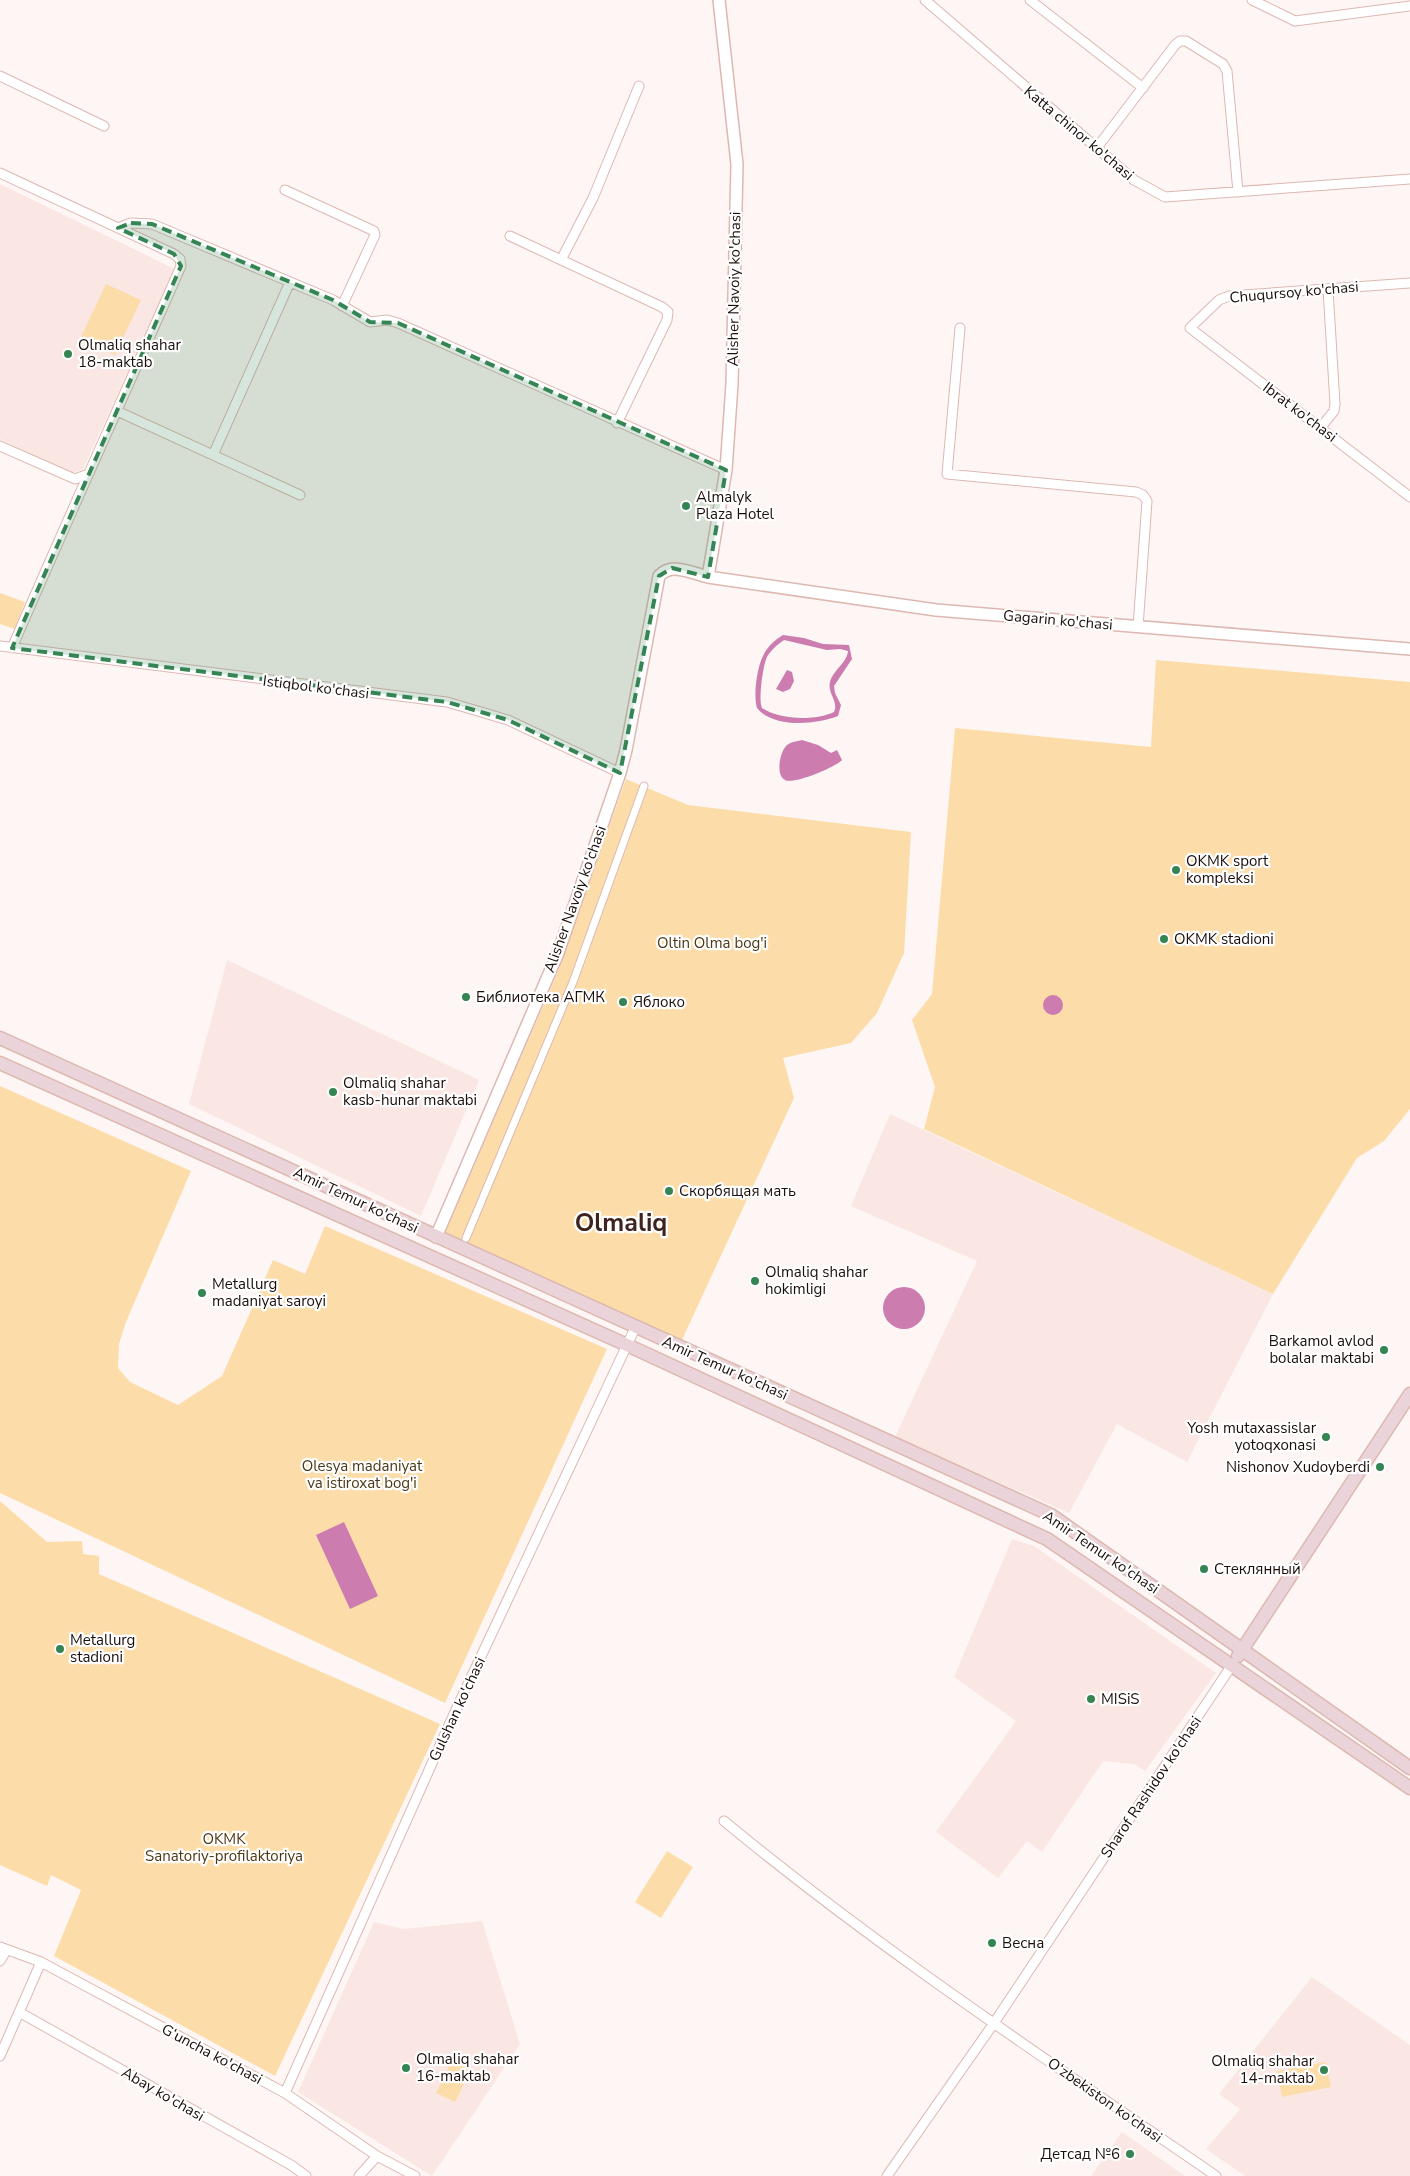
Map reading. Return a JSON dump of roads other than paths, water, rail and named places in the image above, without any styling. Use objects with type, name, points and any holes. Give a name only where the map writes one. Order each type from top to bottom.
[{"type":"main road","name":"Amir Temur ko'chasi","points":[[0,1038],[635,1328],[1051,1515],[1410,1768]]},
{"type":"main road","name":"Amir Temur ko'chasi","points":[[0,1062],[627,1345],[1047,1539],[1410,1788]]},
{"type":"main road","points":[[162,1135],[166,1114]]},
{"type":"main road","points":[[332,1212],[341,1193]]},
{"type":"main road","name":"Sharof Rashidov ko'chasi","points":[[1232,1665],[1410,1394]]},
{"type":"street","name":"Alisher Navoiy ko'chasi","points":[[708,578],[726,470],[732,384],[737,164],[719,0]]},
{"type":"street","name":"Katta chinor ko'chasi","points":[[925,0],[1096,149],[1134,180],[1164,197],[1410,179]]},
{"type":"street","points":[[1030,0],[1143,88]]},
{"type":"street","points":[[1252,0],[1295,21],[1410,6]]},
{"type":"street","points":[[1096,149],[1180,41],[1186,41],[1223,64],[1227,71],[1238,192]]},
{"type":"street","points":[[0,76],[104,126]]},
{"type":"street","points":[[561,260],[593,198],[639,86]]},
{"type":"street","points":[[0,173],[174,254],[180,259],[181,266],[117,411],[86,475],[12,648]]},
{"type":"street","points":[[285,190],[374,231],[375,235],[342,306]]},
{"type":"street","points":[[118,228],[131,223],[152,224],[333,300],[370,322],[387,320],[398,323],[617,423],[726,470]]},
{"type":"street","points":[[510,236],[662,307],[668,312],[667,320],[617,423]]},
{"type":"street","points":[[213,455],[290,282]]},
{"type":"street","name":"Chuqursoy ko'chasi","points":[[1190,328],[1220,300],[1229,296],[1410,283]]},
{"type":"street","points":[[1321,427],[1334,411],[1335,404],[1328,289]]},
{"type":"street","points":[[960,328],[947,474],[1136,492],[1142,495],[1147,501],[1138,627]]},
{"type":"street","name":"Ibrat ko'chasi","points":[[1190,328],[1410,495]]},
{"type":"street","points":[[117,411],[300,495]]},
{"type":"street","points":[[0,446],[75,479],[86,475]]},
{"type":"street","name":"Gagarin ko'chasi","points":[[659,576],[665,570],[672,568],[708,578],[936,610],[1410,649]]},
{"type":"street","name":"Alisher Navoiy ko'chasi","points":[[436,1237],[558,953],[620,773],[659,576]]},
{"type":"street","name":"Istiqbol ko'chasi","points":[[0,646],[447,702],[508,720],[620,773]]},
{"type":"street","points":[[466,1238],[573,982],[644,786]]},
{"type":"street","name":"Gulshan ko'chasi","points":[[285,2094],[454,1714],[635,1328]]},
{"type":"street","name":"Sharof Rashidov ko'chasi","points":[[887,2176],[994,2023],[1232,1665]]},
{"type":"street","name":"O‘zbekiston ko'chasi","points":[[724,1821],[799,1883],[994,2023],[1216,2176]]},
{"type":"street","points":[[0,1961],[3,1949]]},
{"type":"street","name":"G‘uncha ko'chasi","points":[[3,1949],[41,1962],[285,2094],[377,2156],[415,2176]]},
{"type":"street","points":[[0,2056],[41,1962]]},
{"type":"street","name":"Abay ko'chasi","points":[[19,2012],[291,2165],[306,2176]]},
{"type":"street","points":[[359,2176],[377,2156]]},
{"type":"place","name":"Olmaliq shahar 18-maktab","points":[[68,354]]},
{"type":"place","name":"Almalyk Plaza Hotel","points":[[686,506]]},
{"type":"place","name":"OKMK sport kompleksi","points":[[1176,870]]},
{"type":"place","name":"OKMK stadioni","points":[[1164,939]]},
{"type":"place","name":"Библиотека АГМК","points":[[466,997]]},
{"type":"place","name":"Яблоко","points":[[623,1002]]},
{"type":"place","name":"Olmaliq shahar kasb-hunar maktabi","points":[[333,1092]]},
{"type":"place","name":"Скорбящая мать","points":[[669,1191]]},
{"type":"place","name":"Olmaliq shahar hokimligi","points":[[755,1281]]},
{"type":"place","name":"Metallurg madaniyat saroyi","points":[[202,1293]]},
{"type":"place","name":"Barkamol avlod bolalar maktabi","points":[[1384,1350]]},
{"type":"place","name":"Yosh mutaxassislar yotoqxonasi","points":[[1326,1437]]},
{"type":"place","name":"Nishonov Xudoyberdi","points":[[1380,1467]]},
{"type":"place","name":"Стеклянный","points":[[1204,1569]]},
{"type":"place","name":"Metallurg stadioni","points":[[60,1649]]},
{"type":"place","name":"MISiS","points":[[1091,1699]]},
{"type":"place","name":"Весна","points":[[992,1943]]},
{"type":"place","name":"Olmaliq shahar 16-maktab","points":[[406,2068]]},
{"type":"place","name":"Olmaliq shahar 14-maktab","points":[[1324,2070]]},
{"type":"place","name":"Детсад №6","points":[[1130,2154]]},
{"type":"district","name":"Olmaliq","points":[[621,1223]]},
{"type":"park label","name":"Oltin Olma bog'i","points":[[712,943]]},
{"type":"park label","name":"Olesya madaniyat va istiroxat bog'i","points":[[362,1474]]},
{"type":"park label","name":"OKMK Sanatoriy-profilaktoriya","points":[[224,1848]]}]
